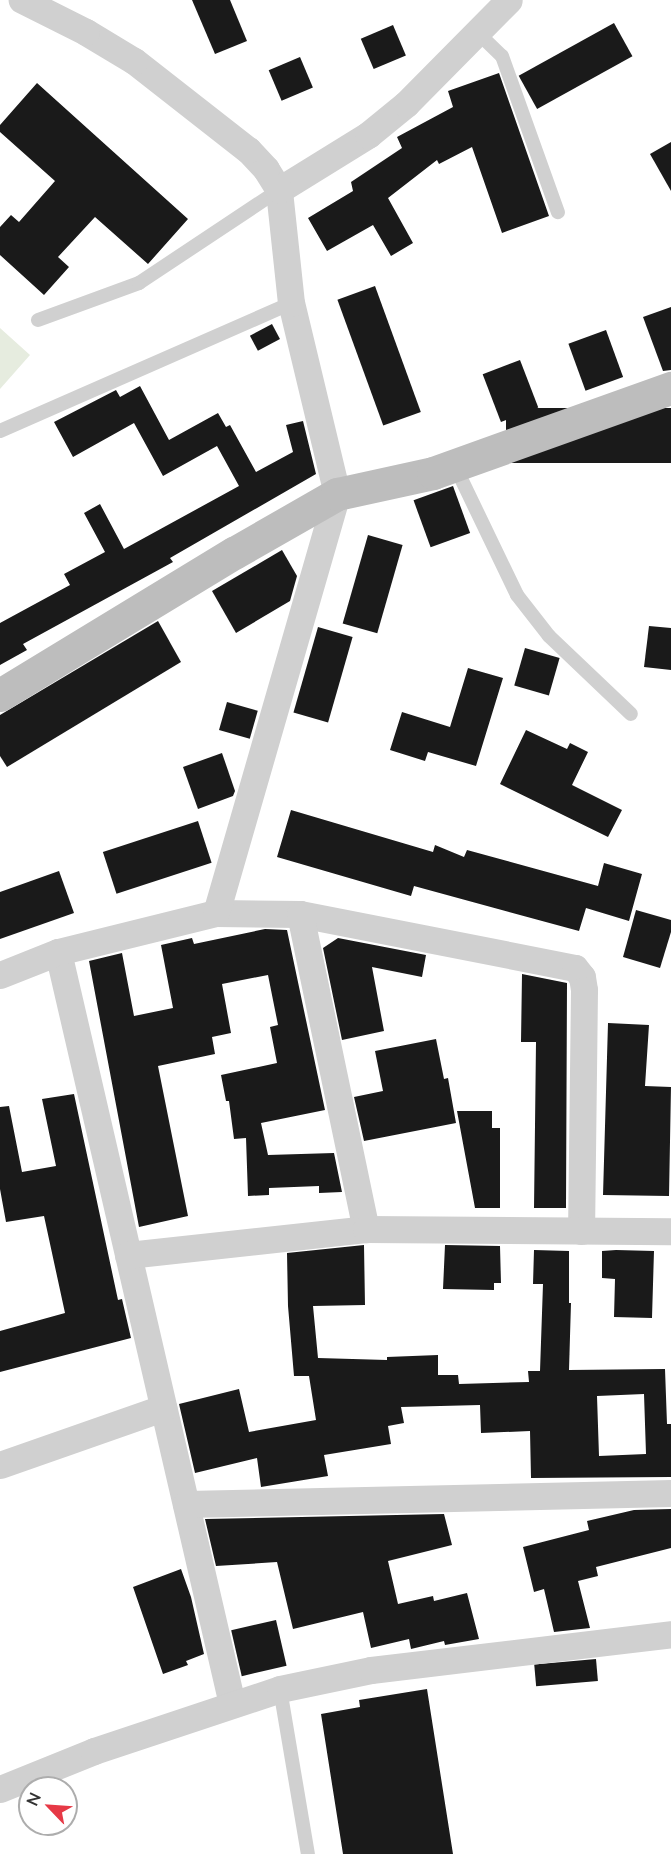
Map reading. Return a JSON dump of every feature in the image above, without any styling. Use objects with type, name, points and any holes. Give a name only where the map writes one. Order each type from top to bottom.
[{"type":"street","points":[[22,0],[86,32],[134,61],[248,150],[266,169],[279,190],[291,303],[337,494],[216,913]]},
{"type":"street","points":[[279,190],[368,135],[406,104],[509,0]]},
{"type":"street","points":[[0,696],[234,553],[337,494],[433,474],[671,388]]},
{"type":"street","points":[[0,975],[58,952],[216,913],[300,914],[575,968],[582,977],[584,990],[581,1231]]},
{"type":"street","points":[[300,914],[366,1229]]},
{"type":"street","points":[[58,952],[232,1704]]},
{"type":"street","points":[[128,1255],[366,1229],[671,1231]]},
{"type":"street","points":[[0,1465],[163,1408]]},
{"type":"street","points":[[186,1504],[671,1493]]},
{"type":"street","points":[[0,1789],[94,1751],[280,1689],[370,1670],[671,1634]]},
{"type":"lane","points":[[478,33],[502,56],[558,212]]},
{"type":"lane","points":[[39,320],[139,282],[279,190]]},
{"type":"lane","points":[[0,431],[291,303]]},
{"type":"lane","points":[[454,466],[517,596],[549,636],[631,714]]},
{"type":"lane","points":[[280,1689],[308,1854]]},
{"type":"shaded area","points":[[0,328],[30,355],[0,389]]},
{"type":"building","points":[[192,0],[230,0],[247,41],[215,54]]},
{"type":"building","points":[[614,23],[632,56],[537,109],[519,76]]},
{"type":"building","points":[[393,25],[406,55],[374,69],[361,39]]},
{"type":"building","points":[[300,57],[313,87],[282,101],[269,70]]},
{"type":"building","points":[[499,73],[549,216],[502,233],[472,147],[439,164],[437,160],[388,198],[413,243],[391,256],[373,225],[327,251],[308,218],[353,191],[351,182],[402,148],[397,137],[453,107],[448,91]]},
{"type":"building","points":[[37,83],[188,219],[148,264],[95,217],[58,257],[69,267],[44,295],[0,255],[0,227],[11,215],[19,222],[55,181],[0,132],[0,125]]},
{"type":"building","points":[[671,142],[671,191],[650,154]]},
{"type":"building","points":[[375,286],[421,412],[383,426],[337,300]]},
{"type":"building","points":[[671,307],[671,370],[663,371],[643,317]]},
{"type":"building","points":[[272,324],[280,339],[258,351],[250,336]]},
{"type":"building","points":[[606,330],[623,377],[586,391],[568,344]]},
{"type":"building","points":[[520,360],[538,408],[501,422],[483,374]]},
{"type":"building","points":[[140,386],[169,440],[218,413],[226,427],[230,425],[256,472],[293,452],[286,425],[303,421],[316,474],[170,558],[173,562],[23,644],[27,650],[0,665],[0,623],[70,585],[64,574],[105,552],[84,513],[100,504],[124,549],[239,486],[217,446],[163,476],[134,423],[73,457],[54,422],[116,390],[120,397]]},
{"type":"building","points":[[506,408],[671,408],[671,463],[506,463]]},
{"type":"building","points":[[453,486],[470,533],[431,547],[414,500]]},
{"type":"building","points":[[368,535],[403,545],[377,633],[343,623]]},
{"type":"building","points":[[282,550],[297,576],[290,601],[236,633],[212,591]]},
{"type":"building","points":[[158,621],[181,662],[7,767],[0,756],[0,715]]},
{"type":"building","points":[[649,626],[671,628],[671,670],[644,667]]},
{"type":"building","points":[[318,627],[353,637],[328,722],[293,713]]},
{"type":"building","points":[[525,648],[560,658],[549,695],[514,685]]},
{"type":"building","points":[[468,668],[503,678],[476,766],[428,752],[425,761],[390,750],[402,712],[450,727]]},
{"type":"building","points":[[227,702],[258,711],[250,739],[219,730]]},
{"type":"building","points":[[526,730],[567,749],[570,743],[588,752],[572,785],[622,810],[608,837],[500,784]]},
{"type":"building","points":[[222,753],[235,791],[233,796],[198,809],[183,767]]},
{"type":"building","points":[[291,810],[433,852],[435,845],[464,857],[467,850],[598,886],[604,863],[642,874],[629,921],[586,908],[579,931],[414,886],[411,896],[277,857]]},
{"type":"building","points":[[198,821],[212,863],[116,894],[103,852]]},
{"type":"building","points":[[59,871],[74,913],[0,939],[0,892]]},
{"type":"building","points":[[636,910],[671,920],[671,932],[660,968],[623,957]]},
{"type":"building","points":[[265,929],[287,930],[325,1110],[261,1123],[268,1155],[334,1153],[342,1192],[319,1193],[319,1186],[269,1188],[269,1195],[248,1196],[246,1138],[234,1139],[229,1101],[226,1101],[221,1075],[277,1063],[270,1027],[278,1025],[268,975],[222,984],[231,1033],[212,1037],[215,1054],[158,1066],[188,1216],[139,1227],[89,961],[122,953],[134,1016],[173,1008],[161,945],[192,938],[194,944]]},
{"type":"building","points":[[338,938],[426,955],[422,977],[372,967],[384,1031],[342,1040],[323,948]]},
{"type":"building","points":[[522,974],[567,983],[566,1208],[534,1208],[536,1042],[521,1042]]},
{"type":"building","points":[[608,1023],[649,1025],[645,1086],[671,1087],[669,1196],[603,1195]]},
{"type":"building","points":[[436,1039],[444,1079],[448,1078],[456,1123],[364,1141],[354,1097],[383,1091],[375,1051]]},
{"type":"building","points":[[74,1094],[118,1300],[122,1299],[131,1338],[0,1372],[0,1331],[65,1313],[44,1216],[6,1222],[0,1189],[0,1107],[9,1106],[22,1172],[56,1166],[42,1099]]},
{"type":"building","points":[[457,1111],[492,1111],[492,1128],[500,1128],[500,1208],[475,1208]]},
{"type":"building","points":[[364,1245],[365,1305],[313,1306],[318,1358],[387,1360],[387,1357],[438,1355],[438,1375],[458,1375],[459,1384],[529,1382],[528,1371],[540,1371],[543,1284],[533,1284],[534,1250],[569,1251],[569,1303],[571,1303],[569,1370],[665,1369],[667,1424],[671,1424],[671,1477],[531,1478],[530,1431],[481,1433],[480,1405],[401,1407],[404,1423],[388,1426],[391,1444],[324,1455],[328,1476],[261,1487],[257,1458],[195,1473],[179,1404],[239,1389],[249,1432],[316,1420],[309,1376],[294,1376],[288,1306],[287,1253]],"holes":[[[644,1394],[646,1454],[599,1456],[597,1396]]]},
{"type":"building","points":[[445,1245],[500,1246],[501,1283],[494,1283],[494,1290],[443,1289]]},
{"type":"building","points":[[602,1251],[654,1251],[652,1318],[614,1317],[615,1279],[602,1278]]},
{"type":"building","points":[[671,1509],[671,1548],[596,1567],[598,1576],[578,1581],[590,1628],[554,1632],[544,1589],[534,1592],[523,1547],[589,1530],[587,1521],[634,1510]]},
{"type":"building","points":[[444,1514],[452,1545],[388,1561],[398,1604],[433,1596],[434,1601],[467,1593],[479,1639],[445,1645],[444,1641],[411,1649],[409,1639],[371,1648],[363,1612],[293,1629],[277,1562],[216,1566],[205,1519]]},
{"type":"building","points":[[181,1569],[191,1597],[204,1654],[186,1661],[188,1665],[163,1674],[133,1587]]},
{"type":"building","points":[[276,1620],[287,1666],[242,1676],[231,1630]]},
{"type":"building","points":[[596,1659],[598,1681],[536,1686],[534,1664]]},
{"type":"building","points":[[427,1689],[453,1854],[343,1854],[321,1714],[360,1707],[359,1700]]}]
